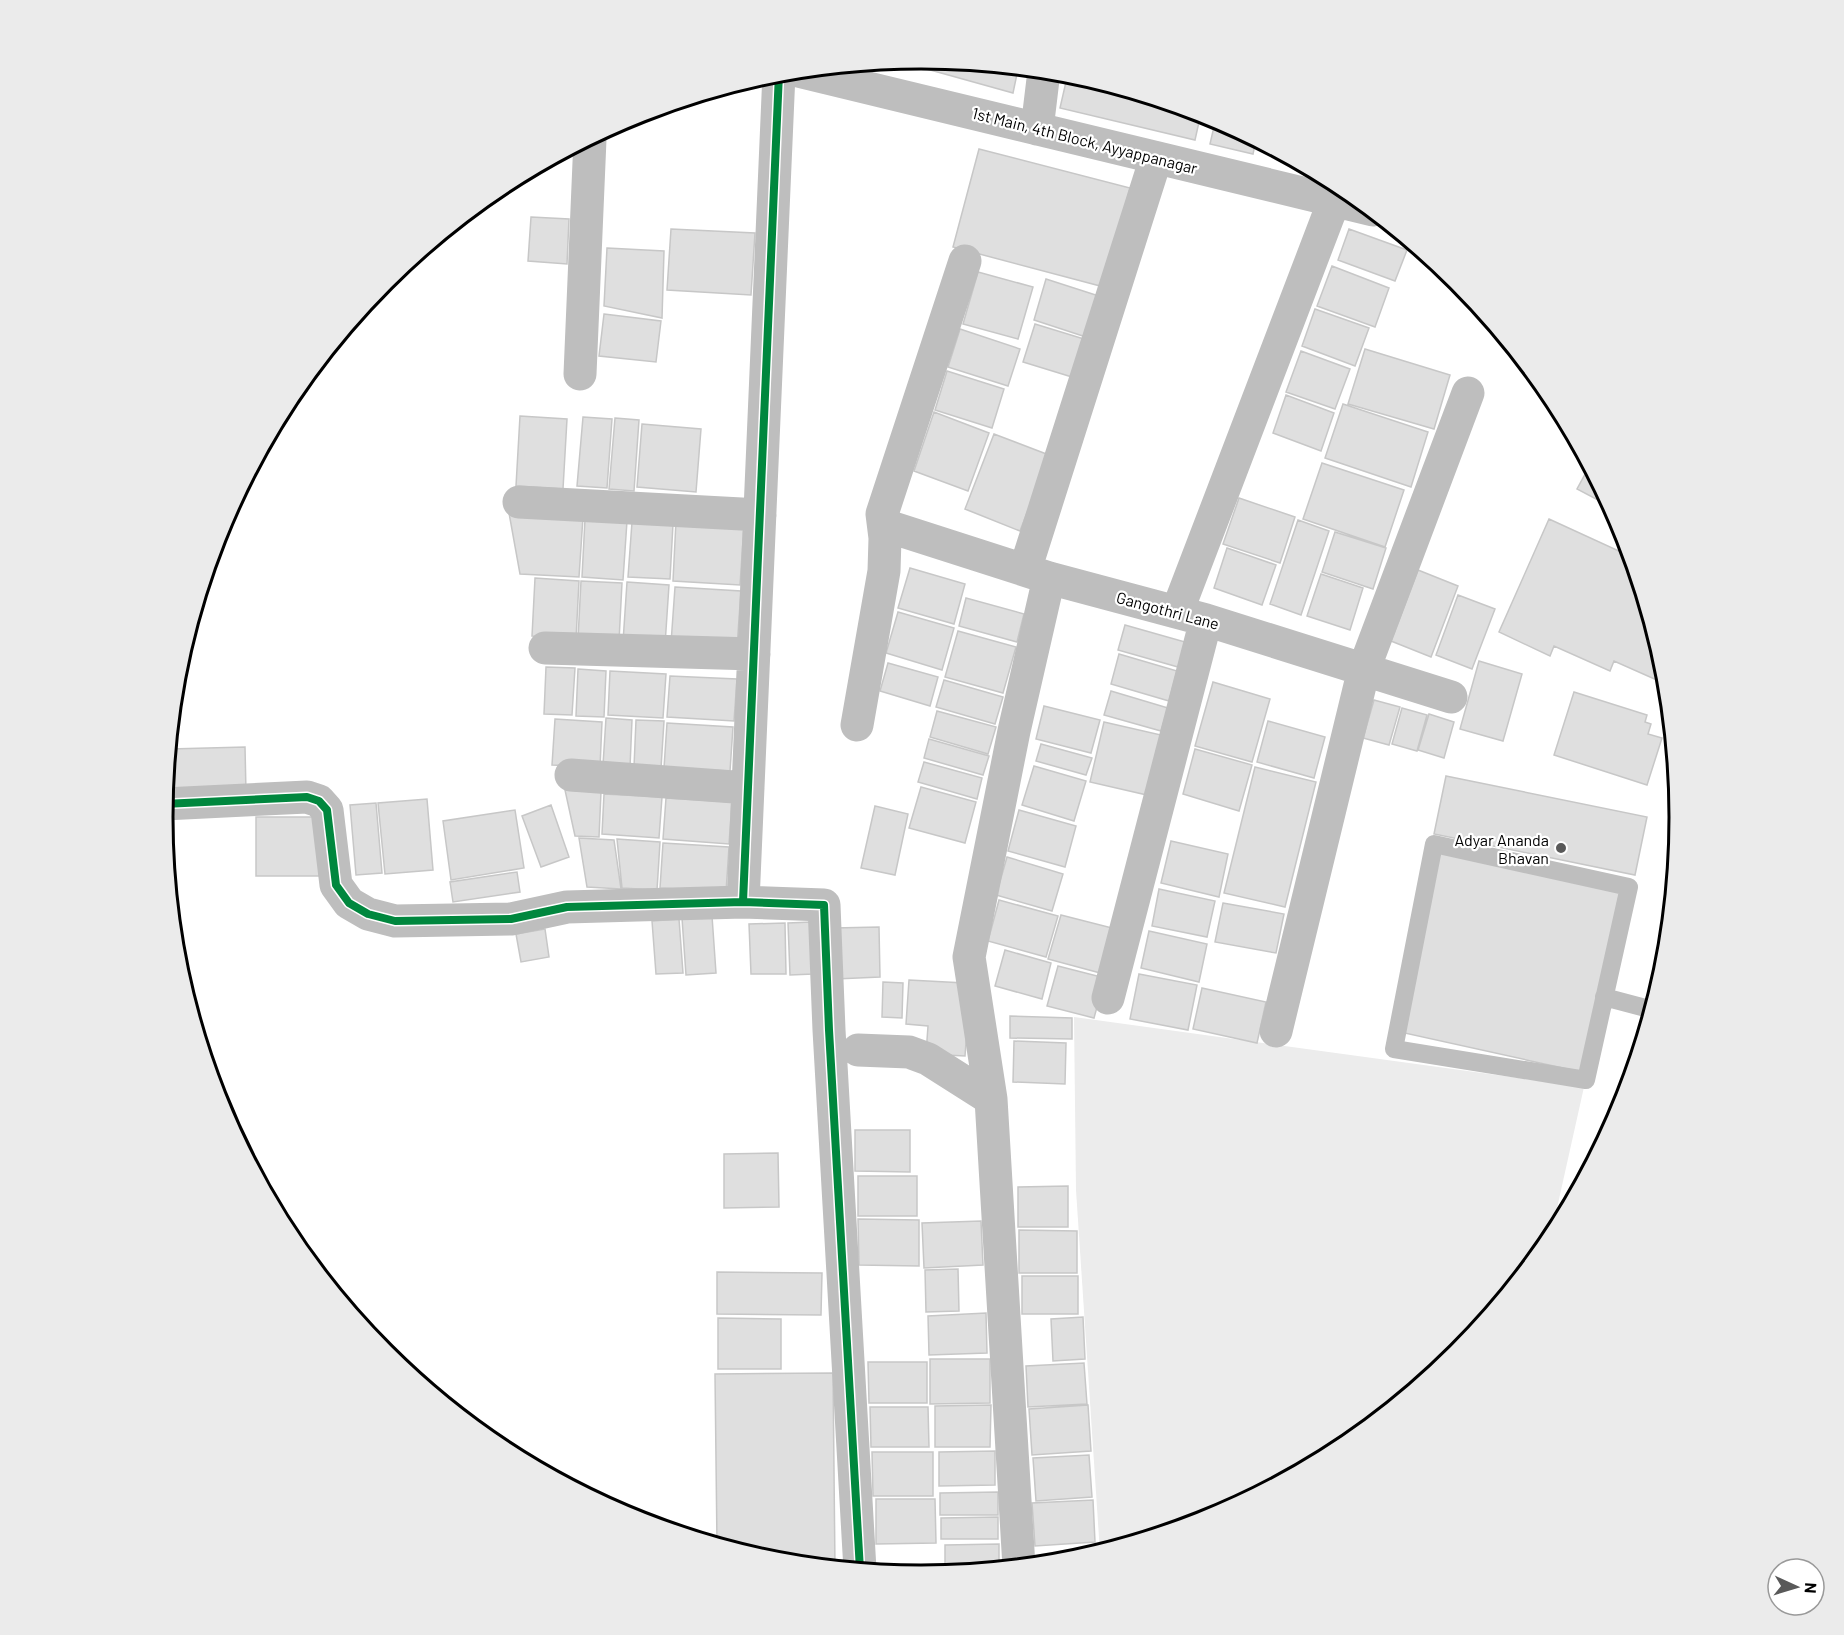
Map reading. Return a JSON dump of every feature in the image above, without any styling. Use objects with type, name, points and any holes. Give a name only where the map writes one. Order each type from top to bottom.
[{"type":"street","name":"1st Main, 4th Block, Ayyappanagar","points":[[818,76],[1156,158],[1325,191],[1342,198]]},
{"type":"street","points":[[1037,129],[1043,79]]},
{"type":"street","points":[[743,902],[779,83]]},
{"type":"street","points":[[580,374],[590,147]]},
{"type":"street","points":[[1019,1560],[991,1100],[969,957],[1014,731],[1037,574],[1156,158]]},
{"type":"street","points":[[1108,998],[1191,616],[1325,191]]},
{"type":"street","points":[[857,725],[884,571],[885,538],[882,514],[965,261]]},
{"type":"street","points":[[1275,1031],[1364,669],[1468,393]]},
{"type":"street","points":[[519,502],[760,515]]},
{"type":"street","name":"Gangothri Lane","points":[[884,525],[1037,574],[1191,616],[1451,697]]},
{"type":"street","points":[[545,648],[754,654]]},
{"type":"street","points":[[571,775],[748,788]]},
{"type":"street","points":[[174,804],[307,797],[319,801],[327,810],[336,885],[349,903],[368,914],[395,921],[511,919],[567,907],[743,902],[824,905],[860,1563]]},
{"type":"street","points":[[858,1050],[909,1052],[928,1059],[991,1100]]},
{"type":"lane","points":[[1434,844],[1629,887],[1604,997],[1586,1080],[1394,1049],[1434,844]]},
{"type":"lane","points":[[1604,997],[1646,1008]]},
{"type":"shaded area","points":[[1074,1017],[1584,1087],[1555,1215],[1516,1273],[1451,1347],[1378,1411],[1338,1440],[1296,1466],[1208,1509],[1163,1526],[1099,1544],[1076,1190]]},
{"type":"building","points":[[928,69],[1017,75],[1013,93]]},
{"type":"building","points":[[1066,83],[1163,109],[1199,123],[1195,140],[1060,108]]},
{"type":"building","points":[[1214,128],[1255,147],[1253,154],[1210,144]]},
{"type":"building","points":[[979,149],[1130,188],[1104,287],[953,247]]},
{"type":"building","points":[[531,217],[569,219],[567,264],[528,261]]},
{"type":"building","points":[[671,229],[755,233],[751,295],[667,290]]},
{"type":"building","points":[[1349,229],[1407,250],[1395,281],[1338,260]]},
{"type":"building","points":[[607,248],[664,251],[662,318],[604,306]]},
{"type":"building","points":[[1332,266],[1389,288],[1375,327],[1317,306]]},
{"type":"building","points":[[978,272],[1033,287],[1018,339],[963,324]]},
{"type":"building","points":[[1046,279],[1105,298],[1092,339],[1034,320]]},
{"type":"building","points":[[1315,309],[1369,328],[1355,366],[1302,346]]},
{"type":"building","points":[[604,314],[661,321],[656,362],[599,356]]},
{"type":"building","points":[[1035,324],[1084,339],[1072,377],[1023,362]]},
{"type":"building","points":[[960,329],[1020,349],[1008,386],[948,367]]},
{"type":"building","points":[[1365,349],[1450,375],[1434,429],[1348,404]]},
{"type":"building","points":[[1301,351],[1350,369],[1335,409],[1286,392]]},
{"type":"building","points":[[947,371],[1004,389],[992,428],[935,410]]},
{"type":"building","points":[[1286,395],[1334,413],[1321,451],[1273,433]]},
{"type":"building","points":[[1343,404],[1428,432],[1411,487],[1325,458]]},
{"type":"building","points":[[934,412],[989,433],[968,491],[914,471]]},
{"type":"building","points":[[520,416],[567,419],[563,489],[516,486]]},
{"type":"building","points":[[583,417],[612,419],[607,488],[577,486]]},
{"type":"building","points":[[615,418],[639,420],[634,491],[609,489]]},
{"type":"building","points":[[642,424],[701,429],[696,492],[637,487]]},
{"type":"building","points":[[994,434],[1049,455],[1020,531],[965,509]]},
{"type":"building","points":[[1322,463],[1404,490],[1385,547],[1303,519]]},
{"type":"building","points":[[1586,473],[1600,501],[1577,489]]},
{"type":"building","points":[[1239,498],[1295,517],[1280,563],[1223,544]]},
{"type":"building","points":[[509,513],[583,517],[579,577],[520,574]]},
{"type":"building","points":[[585,519],[627,521],[623,580],[582,577]]},
{"type":"building","points":[[1549,519],[1622,552],[1645,624],[1658,680],[1614,661],[1610,671],[1554,646],[1550,656],[1499,632]]},
{"type":"building","points":[[1298,520],[1329,531],[1301,615],[1270,604]]},
{"type":"building","points":[[676,521],[744,525],[740,585],[673,581]]},
{"type":"building","points":[[632,522],[673,524],[670,579],[628,577]]},
{"type":"building","points":[[1335,532],[1386,548],[1373,589],[1322,572]]},
{"type":"building","points":[[1227,548],[1276,565],[1262,605],[1214,588]]},
{"type":"building","points":[[910,568],[965,584],[954,624],[898,608]]},
{"type":"building","points":[[1418,570],[1458,586],[1431,657],[1391,641]]},
{"type":"building","points":[[1321,574],[1363,588],[1350,630],[1307,616]]},
{"type":"building","points":[[535,578],[579,581],[576,639],[532,636]]},
{"type":"building","points":[[581,581],[622,583],[619,641],[578,639]]},
{"type":"building","points":[[627,582],[669,585],[665,645],[623,642]]},
{"type":"building","points":[[675,587],[741,591],[737,647],[671,643]]},
{"type":"building","points":[[1458,595],[1495,609],[1472,669],[1436,655]]},
{"type":"building","points":[[966,598],[1024,614],[1017,642],[959,626]]},
{"type":"building","points":[[898,612],[954,628],[942,670],[886,653]]},
{"type":"building","points":[[1125,625],[1185,642],[1178,667],[1118,650]]},
{"type":"building","points":[[958,631],[1016,647],[1003,693],[945,677]]},
{"type":"building","points":[[1119,654],[1177,671],[1169,701],[1111,684]]},
{"type":"building","points":[[1479,661],[1522,674],[1503,741],[1460,729]]},
{"type":"building","points":[[888,663],[938,677],[930,706],[880,691]]},
{"type":"building","points":[[546,667],[575,668],[572,715],[544,714]]},
{"type":"building","points":[[578,669],[606,671],[604,717],[576,716]]},
{"type":"building","points":[[610,671],[666,674],[663,718],[608,715]]},
{"type":"building","points":[[670,676],[737,679],[734,721],[667,717]]},
{"type":"building","points":[[944,680],[1003,697],[995,724],[936,707]]},
{"type":"building","points":[[1213,682],[1270,699],[1252,762],[1195,746]]},
{"type":"building","points":[[1111,691],[1168,708],[1161,731],[1104,715]]},
{"type":"building","points":[[1574,692],[1647,715],[1645,722],[1651,724],[1648,734],[1662,738],[1647,785],[1554,755]]},
{"type":"building","points":[[1374,700],[1400,707],[1389,745],[1363,738]]},
{"type":"building","points":[[1044,706],[1100,720],[1091,753],[1036,739]]},
{"type":"building","points":[[1402,708],[1427,715],[1417,751],[1392,744]]},
{"type":"building","points":[[937,711],[996,727],[988,754],[930,737]]},
{"type":"building","points":[[1429,714],[1454,722],[1444,758],[1418,750]]},
{"type":"building","points":[[606,718],[632,720],[630,767],[603,765]]},
{"type":"building","points":[[555,719],[602,722],[600,767],[552,765]]},
{"type":"building","points":[[636,720],[664,721],[661,768],[634,767]]},
{"type":"building","points":[[1268,721],[1325,737],[1314,778],[1257,762]]},
{"type":"building","points":[[1104,722],[1161,735],[1147,795],[1090,782]]},
{"type":"building","points":[[667,723],[733,727],[730,771],[664,768]]},
{"type":"building","points":[[929,739],[989,756],[983,775],[924,758]]},
{"type":"building","points":[[1041,744],[1092,758],[1086,775],[1036,761]]},
{"type":"building","points":[[245,747],[246,792],[174,795],[177,749]]},
{"type":"building","points":[[1195,749],[1252,765],[1239,811],[1183,794]]},
{"type":"building","points":[[924,762],[982,778],[977,799],[918,782]]},
{"type":"building","points":[[1034,766],[1086,781],[1074,821],[1022,805]]},
{"type":"building","points":[[1255,767],[1316,782],[1285,907],[1224,893]]},
{"type":"building","points":[[1446,776],[1647,817],[1635,875],[1434,834]]},
{"type":"building","points":[[921,787],[976,802],[965,843],[909,828]]},
{"type":"building","points":[[565,790],[601,792],[599,837],[575,836]]},
{"type":"building","points":[[604,794],[662,797],[659,838],[602,834]]},
{"type":"building","points":[[666,798],[732,802],[729,844],[663,839]]},
{"type":"building","points":[[427,799],[433,870],[385,874],[378,803]]},
{"type":"building","points":[[376,803],[382,873],[356,875],[350,805]]},
{"type":"building","points":[[551,805],[569,857],[541,867],[522,816]]},
{"type":"building","points":[[875,806],[908,814],[895,875],[861,868]]},
{"type":"building","points":[[515,810],[524,868],[451,880],[443,821]]},
{"type":"building","points":[[1019,810],[1076,826],[1065,867],[1008,851]]},
{"type":"building","points":[[256,817],[319,817],[319,876],[256,876]]},
{"type":"building","points":[[579,838],[614,840],[621,889],[587,887]]},
{"type":"building","points":[[617,839],[660,842],[657,890],[622,888]]},
{"type":"building","points":[[1171,841],[1228,854],[1219,897],[1161,883]]},
{"type":"building","points":[[663,843],[729,847],[726,892],[660,888]]},
{"type":"building","points":[[1440,852],[1620,892],[1581,1072],[1400,1032]]},
{"type":"building","points":[[1007,857],[1063,874],[1052,911],[996,895]]},
{"type":"building","points":[[517,872],[520,892],[453,902],[450,882]]},
{"type":"building","points":[[1159,889],[1215,901],[1207,937],[1152,926]]},
{"type":"building","points":[[999,900],[1058,916],[1046,957],[988,941]]},
{"type":"building","points":[[1223,903],[1284,914],[1276,953],[1215,942]]},
{"type":"building","points":[[1061,915],[1116,929],[1104,974],[1048,959]]},
{"type":"building","points":[[712,916],[716,973],[686,975],[682,918]]},
{"type":"building","points":[[679,919],[683,973],[656,974],[652,921]]},
{"type":"building","points":[[811,922],[813,974],[790,975],[788,923]]},
{"type":"building","points":[[785,923],[786,974],[751,974],[749,924]]},
{"type":"building","points":[[879,927],[880,977],[836,979],[834,928]]},
{"type":"building","points":[[545,929],[549,957],[521,962],[516,934]]},
{"type":"building","points":[[1149,931],[1207,944],[1199,982],[1141,968]]},
{"type":"building","points":[[1005,950],[1051,963],[1042,999],[995,986]]},
{"type":"building","points":[[1058,966],[1105,978],[1094,1018],[1047,1006]]},
{"type":"building","points":[[1139,974],[1197,985],[1188,1030],[1130,1019]]},
{"type":"building","points":[[909,980],[965,983],[969,1002],[965,1056],[926,1054],[928,1026],[906,1024]]},
{"type":"building","points":[[883,982],[903,983],[902,1018],[882,1017]]},
{"type":"building","points":[[1202,988],[1266,1002],[1257,1043],[1193,1029]]},
{"type":"building","points":[[1010,1016],[1072,1018],[1072,1039],[1010,1038]]},
{"type":"building","points":[[1014,1041],[1066,1043],[1065,1084],[1013,1082]]},
{"type":"building","points":[[855,1130],[910,1130],[910,1172],[855,1171]]},
{"type":"building","points":[[778,1153],[779,1207],[724,1208],[724,1154]]},
{"type":"building","points":[[858,1176],[917,1176],[917,1216],[858,1216]]},
{"type":"building","points":[[1068,1186],[1068,1227],[1018,1227],[1018,1187]]},
{"type":"building","points":[[858,1219],[919,1220],[919,1266],[859,1265]]},
{"type":"building","points":[[981,1221],[983,1265],[924,1268],[922,1223]]},
{"type":"building","points":[[1019,1230],[1077,1231],[1077,1273],[1019,1273]]},
{"type":"building","points":[[958,1269],[959,1311],[926,1312],[925,1270]]},
{"type":"building","points":[[717,1272],[822,1273],[821,1315],[717,1314]]},
{"type":"building","points":[[1022,1276],[1078,1276],[1078,1314],[1022,1314]]},
{"type":"building","points":[[986,1313],[987,1353],[929,1355],[928,1316]]},
{"type":"building","points":[[1083,1317],[1085,1359],[1053,1361],[1051,1319]]},
{"type":"building","points":[[718,1318],[781,1319],[781,1369],[718,1369]]},
{"type":"building","points":[[930,1359],[990,1359],[990,1403],[930,1404]]},
{"type":"building","points":[[868,1362],[927,1362],[927,1403],[869,1403]]},
{"type":"building","points":[[1084,1363],[1087,1404],[1028,1407],[1026,1366]]},
{"type":"building","points":[[833,1373],[835,1561],[776,1552],[717,1537],[715,1374]]},
{"type":"building","points":[[991,1405],[990,1447],[935,1447],[935,1406]]},
{"type":"building","points":[[1088,1405],[1091,1451],[1032,1455],[1029,1409]]},
{"type":"building","points":[[870,1407],[928,1407],[929,1447],[871,1447]]},
{"type":"building","points":[[995,1451],[995,1485],[939,1486],[939,1452]]},
{"type":"building","points":[[872,1452],[933,1452],[933,1496],[873,1496]]},
{"type":"building","points":[[1089,1455],[1092,1497],[1036,1501],[1033,1458]]},
{"type":"building","points":[[998,1492],[998,1515],[940,1515],[940,1493]]},
{"type":"building","points":[[876,1499],[935,1499],[936,1543],[876,1544]]},
{"type":"building","points":[[1093,1500],[1095,1542],[1035,1546],[1032,1503]]},
{"type":"building","points":[[998,1517],[998,1539],[941,1539],[941,1518]]},
{"type":"building","points":[[999,1544],[999,1562],[945,1565],[945,1545]]},
{"type":"cycle path","points":[[743,902],[779,83]]},
{"type":"cycle path","points":[[174,804],[307,797],[319,801],[327,810],[336,885],[349,903],[368,914],[395,921],[511,919],[567,907],[743,902],[824,905],[860,1563]]},
{"type":"place","name":"Adyar Ananda Bhavan","points":[[1561,848]]}]
